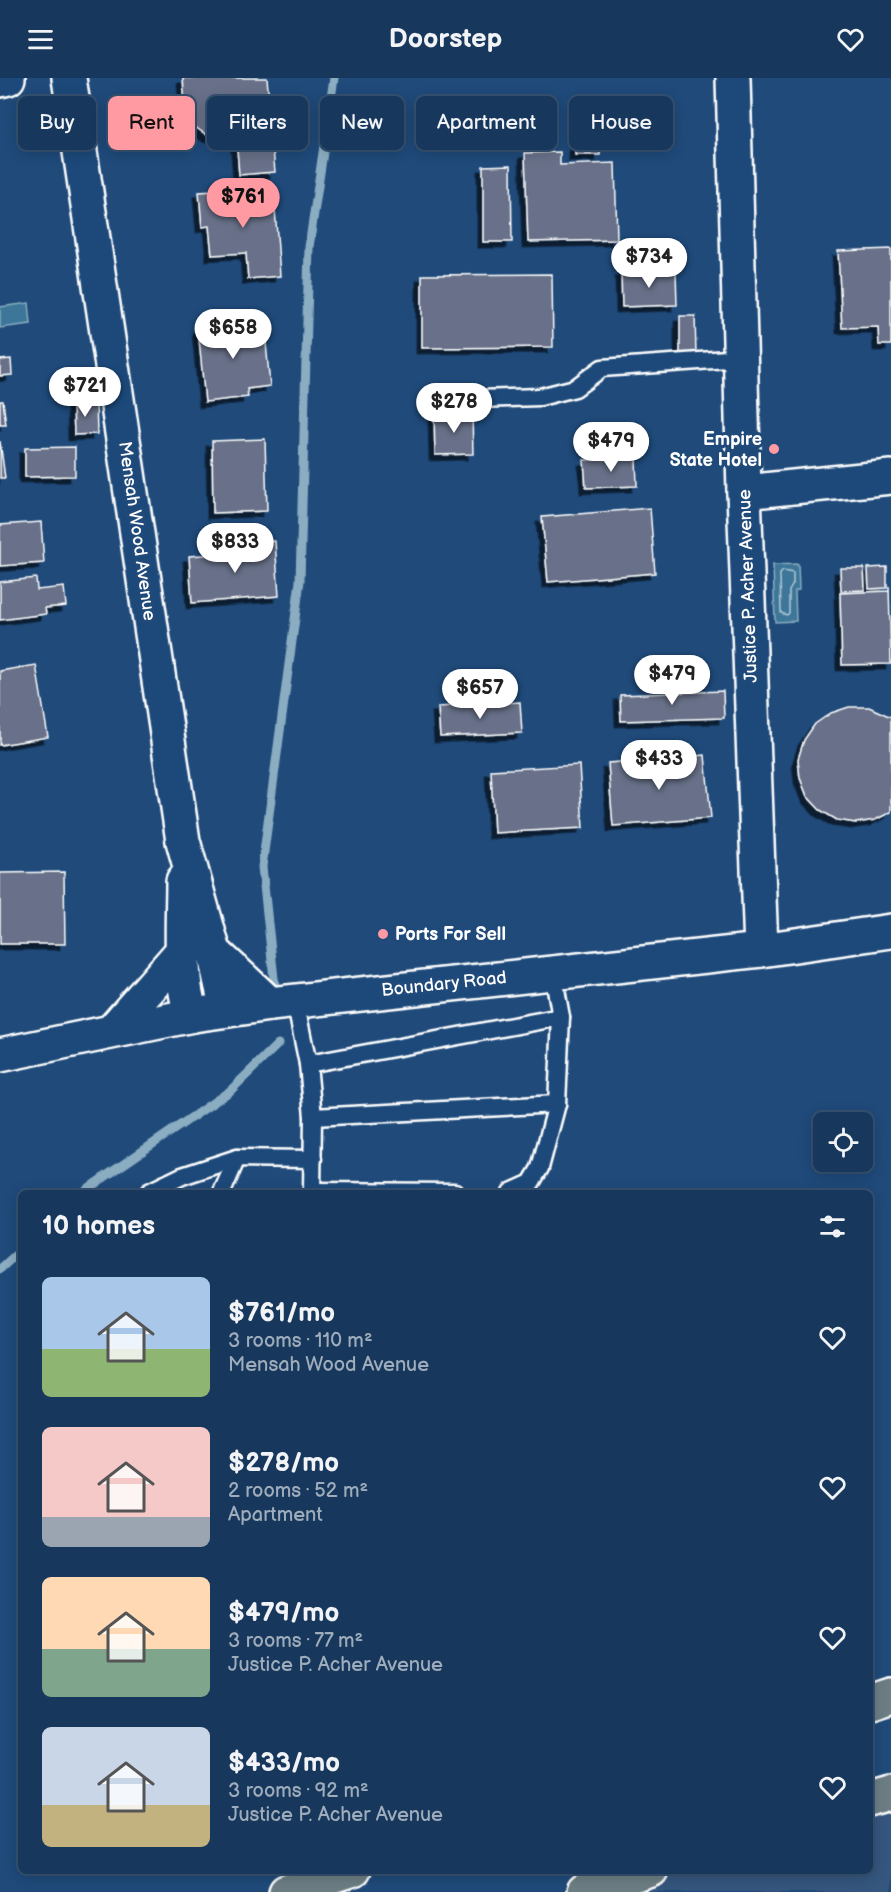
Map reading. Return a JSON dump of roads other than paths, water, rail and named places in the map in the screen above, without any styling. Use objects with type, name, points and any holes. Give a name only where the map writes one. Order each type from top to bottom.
[{"type":"highway","points":[[873,1701],[891,1695]]},
{"type":"highway","points":[[873,1799],[891,1794]]},
{"type":"highway","points":[[286,1892],[340,1874]]},
{"type":"highway","points":[[584,1892],[639,1874]]},
{"type":"street","points":[[0,80],[8,78]]},
{"type":"street","name":"Mensah Wood Avenue","points":[[69,78],[199,951],[227,1011]]},
{"type":"street","name":"Justice P. Acher Avenue","points":[[734,78],[744,492],[761,950]]},
{"type":"street","points":[[744,492],[891,477]]},
{"type":"street","name":"Boundary Road","points":[[0,1055],[193,1015],[282,1002],[761,950],[891,931]]},
{"type":"street","points":[[112,1031],[199,951],[282,1002]]},
{"type":"street","name":"Mensah Wood Avenue","points":[[193,1015],[189,1009],[183,969],[199,951]]},
{"type":"lane","points":[[445,400],[540,396],[574,388],[602,368],[741,358]]},
{"type":"lane","points":[[515,1190],[531,1183],[540,1168],[557,1104],[561,1017],[553,973]]},
{"type":"lane","points":[[282,1002],[308,1064],[313,1117],[312,1190]]},
{"type":"lane","points":[[308,1064],[561,1017]]},
{"type":"lane","points":[[313,1117],[557,1104]]},
{"type":"lane","points":[[153,1190],[182,1176],[237,1158],[313,1159]]},
{"type":"lane","points":[[223,1190],[237,1158]]},
{"type":"lane","points":[[175,1190],[182,1176]]},
{"type":"water","points":[[29,303],[31,324],[0,328],[0,307]]},
{"type":"water","points":[[798,564],[799,590],[795,591],[796,621],[775,622],[773,565]]},
{"type":"waterway","points":[[275,988],[262,867],[300,581],[309,247],[334,78]]},
{"type":"waterway","points":[[86,1190],[230,1091],[278,1044]]},
{"type":"waterway","points":[[0,1269],[18,1253]]},
{"type":"place","name":"Empire State Hotel","points":[[774,449]]},
{"type":"place","name":"Ports For Sell","points":[[383,934]]}]
